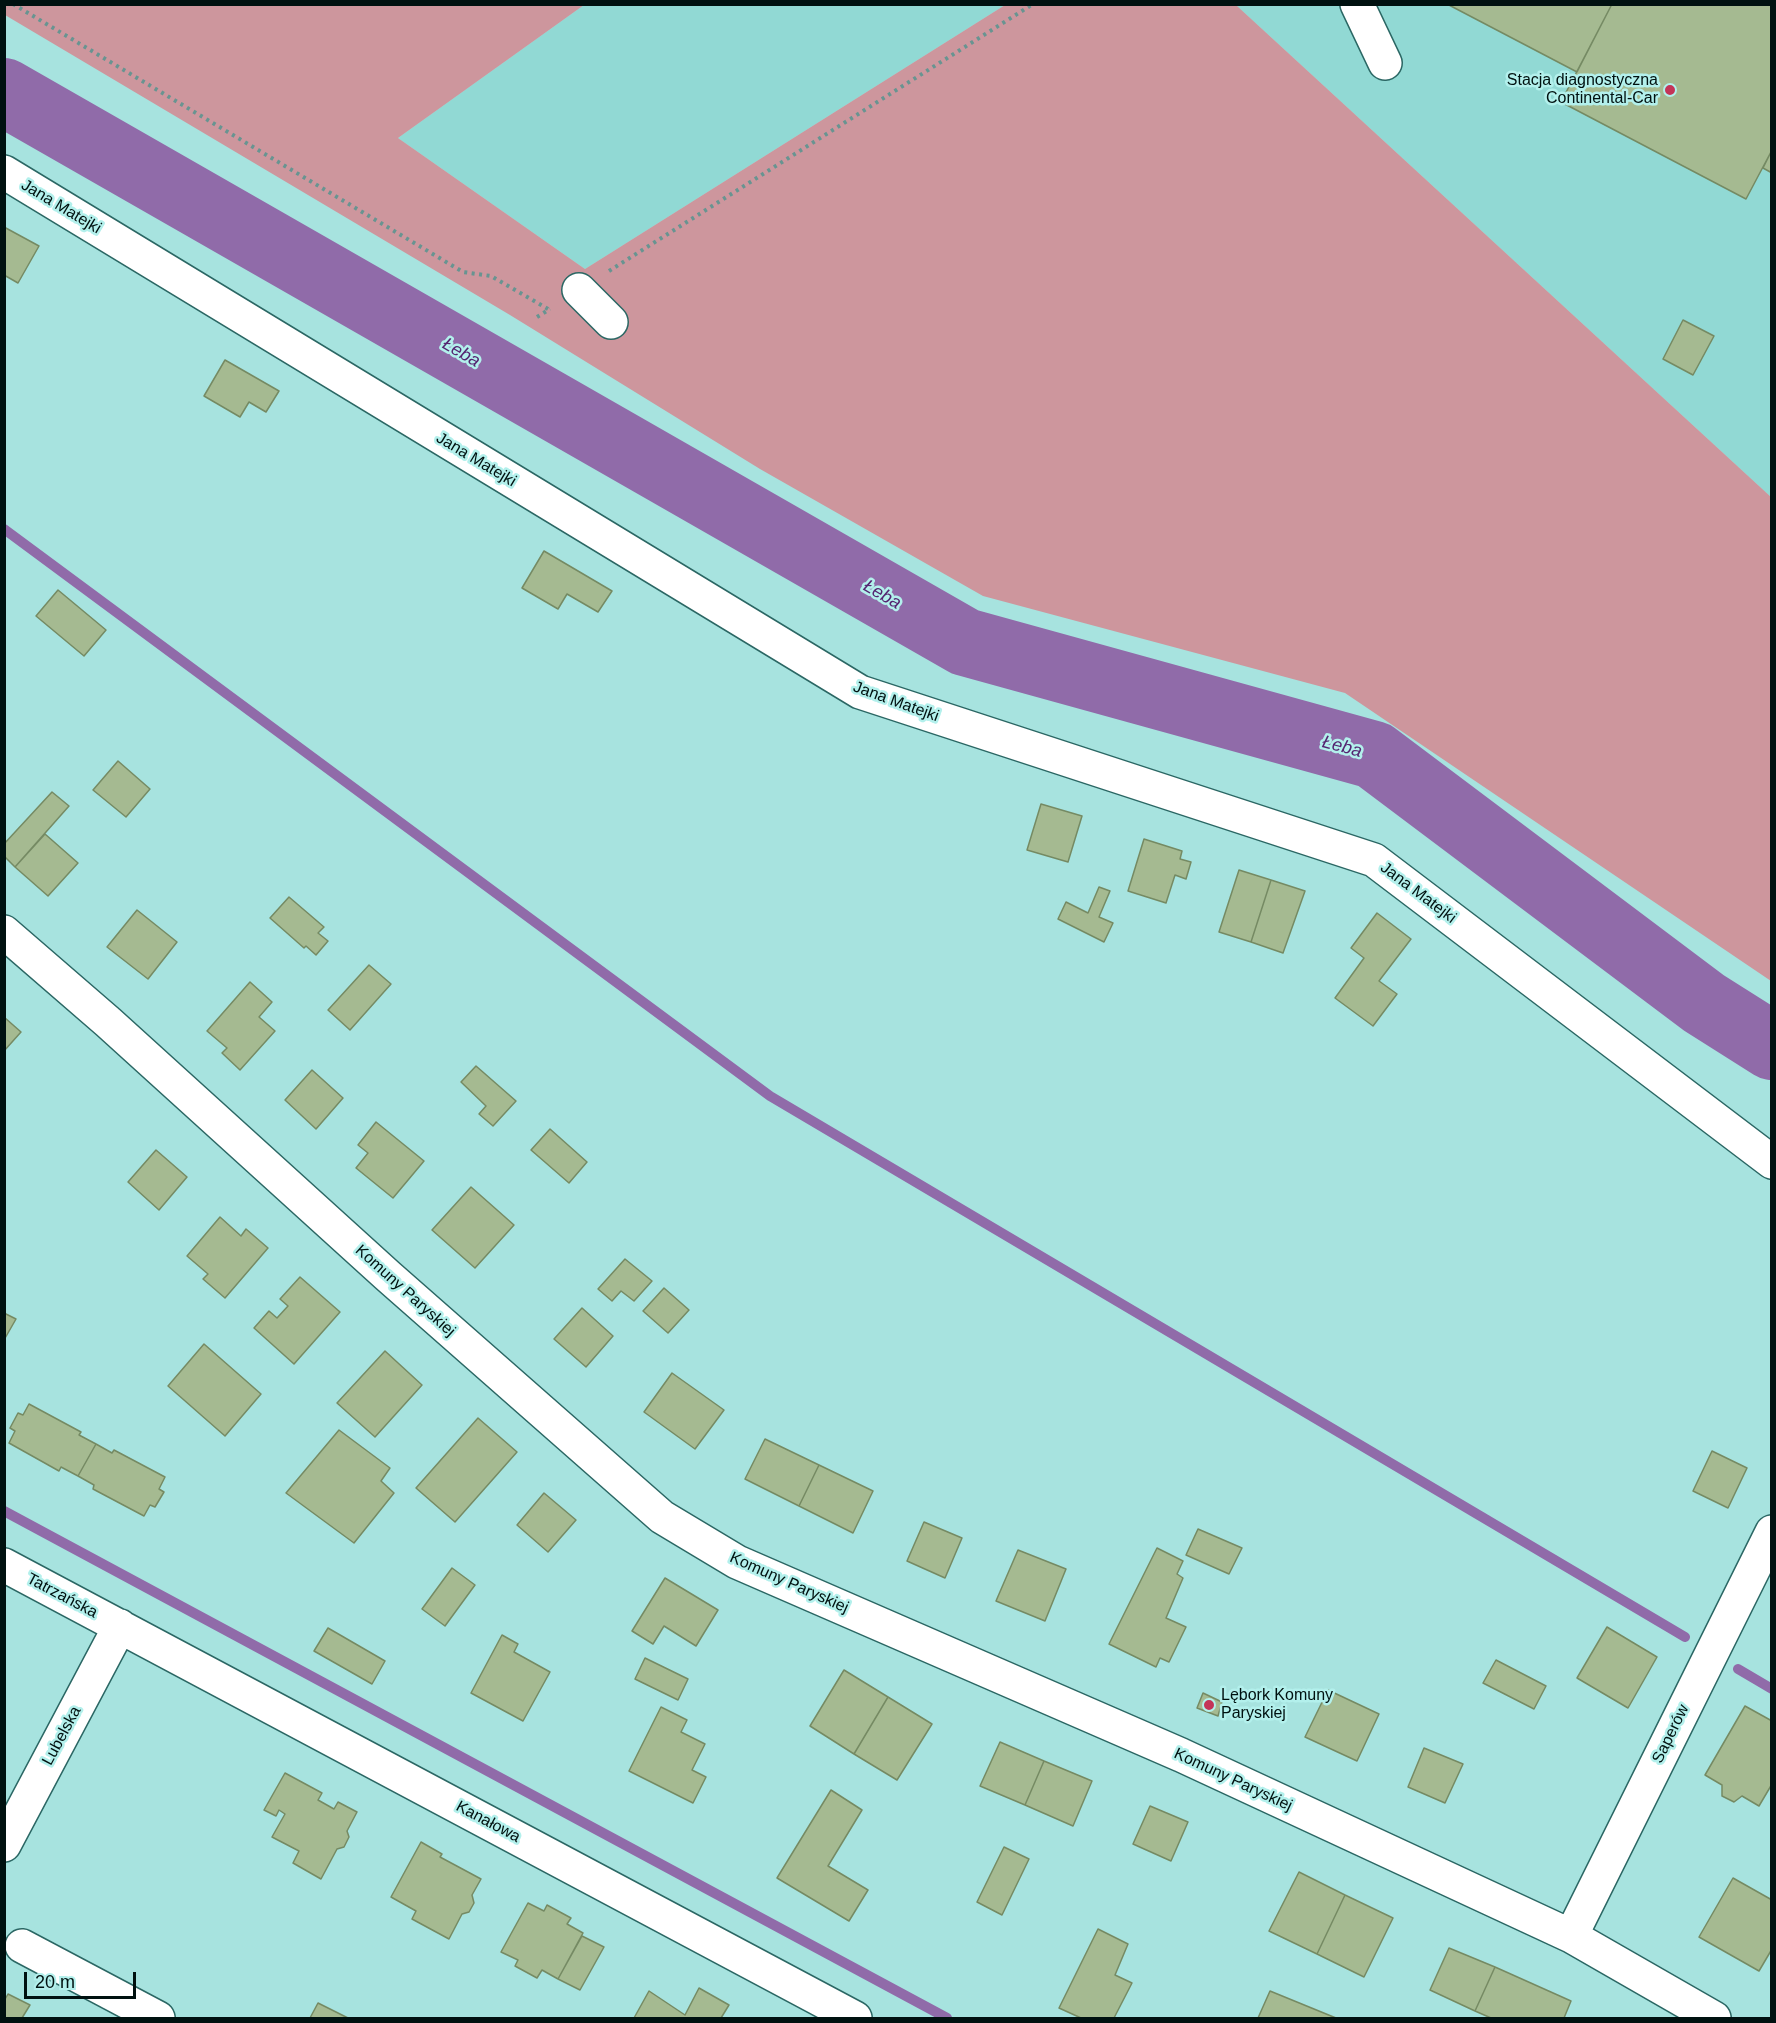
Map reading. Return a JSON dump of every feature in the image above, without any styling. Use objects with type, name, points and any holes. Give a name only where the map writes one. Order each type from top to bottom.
[{"type":"street","points":[[1357,4],[1385,63]]},
{"type":"street","name":"Jana Matejki","points":[[4,172],[860,692],[1374,860],[1772,1162]]},
{"type":"street","points":[[579,290],[610,322]]},
{"type":"street","name":"Komuny Paryskiej","points":[[4,932],[108,1022],[388,1276],[662,1517],[737,1562],[1181,1755],[1571,1936],[1714,2019]]},
{"type":"street","name":"Saperów","points":[[1571,1936],[1772,1532]]},
{"type":"street","name":"Tatrzańska","points":[[4,1565],[120,1626]]},
{"type":"street","name":"Lubelska","points":[[4,1845],[120,1626]]},
{"type":"street","name":"Kanałowa","points":[[120,1626],[855,2019]]},
{"type":"street","points":[[22,1946],[158,2019]]},
{"type":"path","points":[[13,4],[463,272],[491,276],[549,309]]},
{"type":"path","points":[[537,317],[1033,4]]},
{"type":"shaded area","points":[[5,4],[584,5],[398,138],[585,269],[1005,5],[1236,5],[1771,497],[1771,981],[1345,693],[983,596],[760,469],[510,315],[5,15]]},
{"type":"shaded area","points":[[584,5],[1005,5],[585,269],[398,138]]},
{"type":"shaded area","points":[[1236,5],[1771,5],[1771,497]]},
{"type":"building","points":[[1447,4],[1612,4],[1577,72]]},
{"type":"building","name":"Stacja diagnostyczna Continental-Car","points":[[1612,4],[1772,4],[1772,150],[1746,199],[1561,102]]},
{"type":"building","points":[[1772,150],[1772,173],[1763,168]]},
{"type":"building","points":[[4,227],[39,246],[18,283],[4,275]]},
{"type":"building","points":[[1683,320],[1714,336],[1693,375],[1663,359]]},
{"type":"building","points":[[225,360],[279,391],[266,412],[249,402],[240,417],[204,396]]},
{"type":"building","points":[[544,551],[612,591],[598,612],[567,594],[558,609],[522,588]]},
{"type":"building","points":[[58,590],[106,630],[84,656],[36,616]]},
{"type":"building","points":[[118,761],[150,789],[126,817],[93,790]]},
{"type":"building","points":[[52,792],[69,806],[15,867],[4,856],[4,844]]},
{"type":"building","points":[[1041,804],[1082,816],[1068,862],[1027,850]]},
{"type":"building","points":[[45,834],[78,863],[48,896],[15,867]]},
{"type":"building","points":[[1144,839],[1182,851],[1180,859],[1191,862],[1186,879],[1175,875],[1166,903],[1128,891]]},
{"type":"building","points":[[1239,870],[1271,880],[1251,942],[1219,932]]},
{"type":"building","points":[[1271,880],[1305,891],[1283,953],[1251,942]]},
{"type":"building","points":[[1099,887],[1110,891],[1099,917],[1113,923],[1104,942],[1058,919],[1066,902],[1088,913]]},
{"type":"building","points":[[289,897],[324,927],[318,933],[328,941],[316,955],[306,946],[304,948],[270,918]]},
{"type":"building","points":[[137,910],[177,942],[148,979],[107,947]]},
{"type":"building","points":[[1377,913],[1411,939],[1379,981],[1397,994],[1373,1026],[1335,998],[1364,958],[1351,948]]},
{"type":"building","points":[[369,965],[391,984],[350,1030],[328,1010]]},
{"type":"building","points":[[250,982],[272,1002],[259,1017],[275,1031],[240,1070],[222,1053],[227,1048],[207,1031]]},
{"type":"building","points":[[4,1017],[21,1032],[4,1051]]},
{"type":"building","points":[[476,1066],[516,1101],[493,1126],[479,1114],[486,1106],[461,1082]]},
{"type":"building","points":[[312,1070],[343,1098],[316,1129],[285,1100]]},
{"type":"building","points":[[376,1122],[424,1161],[393,1198],[356,1168],[368,1153],[358,1145]]},
{"type":"building","points":[[550,1129],[587,1162],[569,1183],[531,1150]]},
{"type":"building","points":[[156,1150],[187,1177],[159,1210],[128,1182]]},
{"type":"building","points":[[471,1187],[514,1225],[475,1268],[432,1230]]},
{"type":"building","points":[[220,1217],[241,1236],[246,1229],[268,1248],[225,1298],[203,1279],[208,1274],[187,1256]]},
{"type":"building","points":[[625,1259],[652,1281],[634,1301],[621,1291],[612,1301],[598,1289]]},
{"type":"building","points":[[300,1277],[340,1312],[294,1364],[254,1328],[269,1311],[277,1318],[288,1306],[280,1299]]},
{"type":"building","points":[[664,1288],[689,1310],[668,1333],[643,1311]]},
{"type":"building","points":[[582,1308],[613,1336],[586,1367],[554,1339]]},
{"type":"building","points":[[4,1313],[16,1319],[4,1340]]},
{"type":"building","points":[[204,1344],[261,1394],[225,1436],[168,1386]]},
{"type":"building","points":[[385,1351],[422,1385],[375,1437],[337,1403]]},
{"type":"building","points":[[672,1373],[724,1410],[695,1449],[644,1412]]},
{"type":"building","points":[[29,1404],[81,1432],[79,1435],[96,1444],[78,1476],[61,1467],[59,1471],[9,1443],[15,1431],[10,1428],[18,1413],[23,1415]]},
{"type":"building","points":[[478,1418],[517,1452],[455,1522],[416,1488]]},
{"type":"building","points":[[339,1430],[390,1468],[381,1481],[394,1493],[354,1543],[286,1493]]},
{"type":"building","points":[[765,1439],[819,1465],[799,1506],[745,1479]]},
{"type":"building","points":[[96,1444],[112,1453],[114,1450],[165,1477],[159,1489],[164,1492],[155,1507],[150,1505],[144,1516],[93,1489],[94,1485],[78,1476]]},
{"type":"building","points":[[1712,1451],[1747,1468],[1728,1508],[1693,1491]]},
{"type":"building","points":[[819,1465],[873,1491],[853,1533],[799,1506]]},
{"type":"building","points":[[544,1493],[576,1520],[548,1552],[517,1525]]},
{"type":"building","points":[[924,1522],[962,1538],[945,1578],[907,1561]]},
{"type":"building","points":[[1198,1529],[1242,1548],[1229,1574],[1186,1555]]},
{"type":"building","points":[[1157,1548],[1183,1561],[1177,1574],[1183,1578],[1166,1618],[1186,1627],[1169,1662],[1160,1658],[1156,1667],[1109,1644]]},
{"type":"building","points":[[1018,1550],[1066,1569],[1045,1621],[996,1601]]},
{"type":"building","points":[[452,1568],[475,1585],[445,1626],[422,1609]]},
{"type":"building","points":[[665,1578],[718,1610],[696,1646],[664,1626],[653,1644],[632,1631]]},
{"type":"building","points":[[1607,1627],[1657,1657],[1628,1708],[1577,1678]]},
{"type":"building","points":[[328,1628],[385,1661],[372,1684],[314,1651]]},
{"type":"building","points":[[502,1635],[518,1644],[514,1652],[550,1672],[523,1721],[471,1693]]},
{"type":"building","points":[[645,1658],[688,1679],[678,1700],[635,1679]]},
{"type":"building","points":[[1496,1660],[1546,1686],[1534,1709],[1483,1683]]},
{"type":"building","points":[[844,1670],[888,1697],[854,1754],[810,1726]]},
{"type":"building","points":[[1328,1690],[1379,1714],[1357,1761],[1305,1737]]},
{"type":"building","name":"Lębork Komuny Paryskiej","points":[[1203,1693],[1222,1702],[1218,1716],[1197,1708]]},
{"type":"building","points":[[888,1697],[932,1724],[897,1780],[854,1754]]},
{"type":"building","points":[[1745,1706],[1772,1721],[1772,1784],[1759,1806],[1742,1796],[1734,1802],[1722,1796],[1722,1785],[1705,1775]]},
{"type":"building","points":[[661,1707],[687,1720],[681,1732],[705,1744],[692,1770],[706,1777],[693,1803],[629,1771]]},
{"type":"building","points":[[1000,1742],[1044,1761],[1025,1805],[980,1786]]},
{"type":"building","points":[[1424,1748],[1463,1764],[1445,1803],[1408,1787]]},
{"type":"building","points":[[1044,1761],[1092,1781],[1073,1826],[1025,1805]]},
{"type":"building","points":[[285,1773],[322,1793],[318,1800],[334,1809],[338,1802],[357,1812],[347,1831],[349,1837],[344,1847],[337,1849],[321,1879],[293,1863],[299,1851],[272,1837],[285,1814],[279,1810],[276,1816],[264,1810]]},
{"type":"building","points":[[831,1790],[862,1810],[828,1866],[868,1890],[849,1921],[777,1878]]},
{"type":"building","points":[[1150,1806],[1188,1822],[1171,1861],[1133,1844]]},
{"type":"building","points":[[421,1842],[442,1854],[440,1857],[481,1879],[472,1895],[474,1903],[469,1912],[462,1914],[449,1939],[412,1919],[416,1911],[391,1897]]},
{"type":"building","points":[[1004,1847],[1029,1859],[1002,1915],[977,1902]]},
{"type":"building","points":[[1299,1872],[1345,1895],[1317,1954],[1269,1931]]},
{"type":"building","points":[[1733,1878],[1772,1900],[1772,1949],[1759,1971],[1699,1937]]},
{"type":"building","points":[[1345,1895],[1393,1918],[1364,1977],[1317,1954]]},
{"type":"building","points":[[528,1903],[544,1911],[547,1905],[571,1918],[567,1924],[583,1933],[558,1979],[542,1970],[537,1978],[515,1966],[518,1960],[501,1952]]},
{"type":"building","points":[[1098,1929],[1128,1944],[1115,1975],[1132,1983],[1114,2018],[1081,2018],[1059,2008]]},
{"type":"building","points":[[582,1936],[604,1947],[580,1990],[558,1979]]},
{"type":"building","points":[[1449,1948],[1495,1967],[1475,2011],[1430,1990]]},
{"type":"building","points":[[1495,1967],[1571,2001],[1564,2018],[1491,2018],[1475,2011]]},
{"type":"building","points":[[699,1988],[729,2005],[721,2018],[634,2018],[649,1991],[685,2015]]},
{"type":"building","points":[[1270,1991],[1336,2018],[1258,2018]]},
{"type":"building","points":[[8,1994],[30,2005],[22,2018],[4,2018],[4,2001]]},
{"type":"building","points":[[318,2003],[348,2018],[310,2018]]},
{"type":"waterway","name":"Łeba","points":[[4,92],[965,642],[1374,755],[1704,1003],[1772,1046]]},
{"type":"waterway","points":[[4,529],[770,1096],[1685,1637]]},
{"type":"waterway","points":[[4,1511],[947,2018]]},
{"type":"waterway","points":[[1738,1669],[1772,1689]]},
{"type":"place","name":"Stacja diagnostyczna Continental-Car","points":[[1670,90]]},
{"type":"place","name":"Lębork Komuny Paryskiej","points":[[1209,1705]]}]
